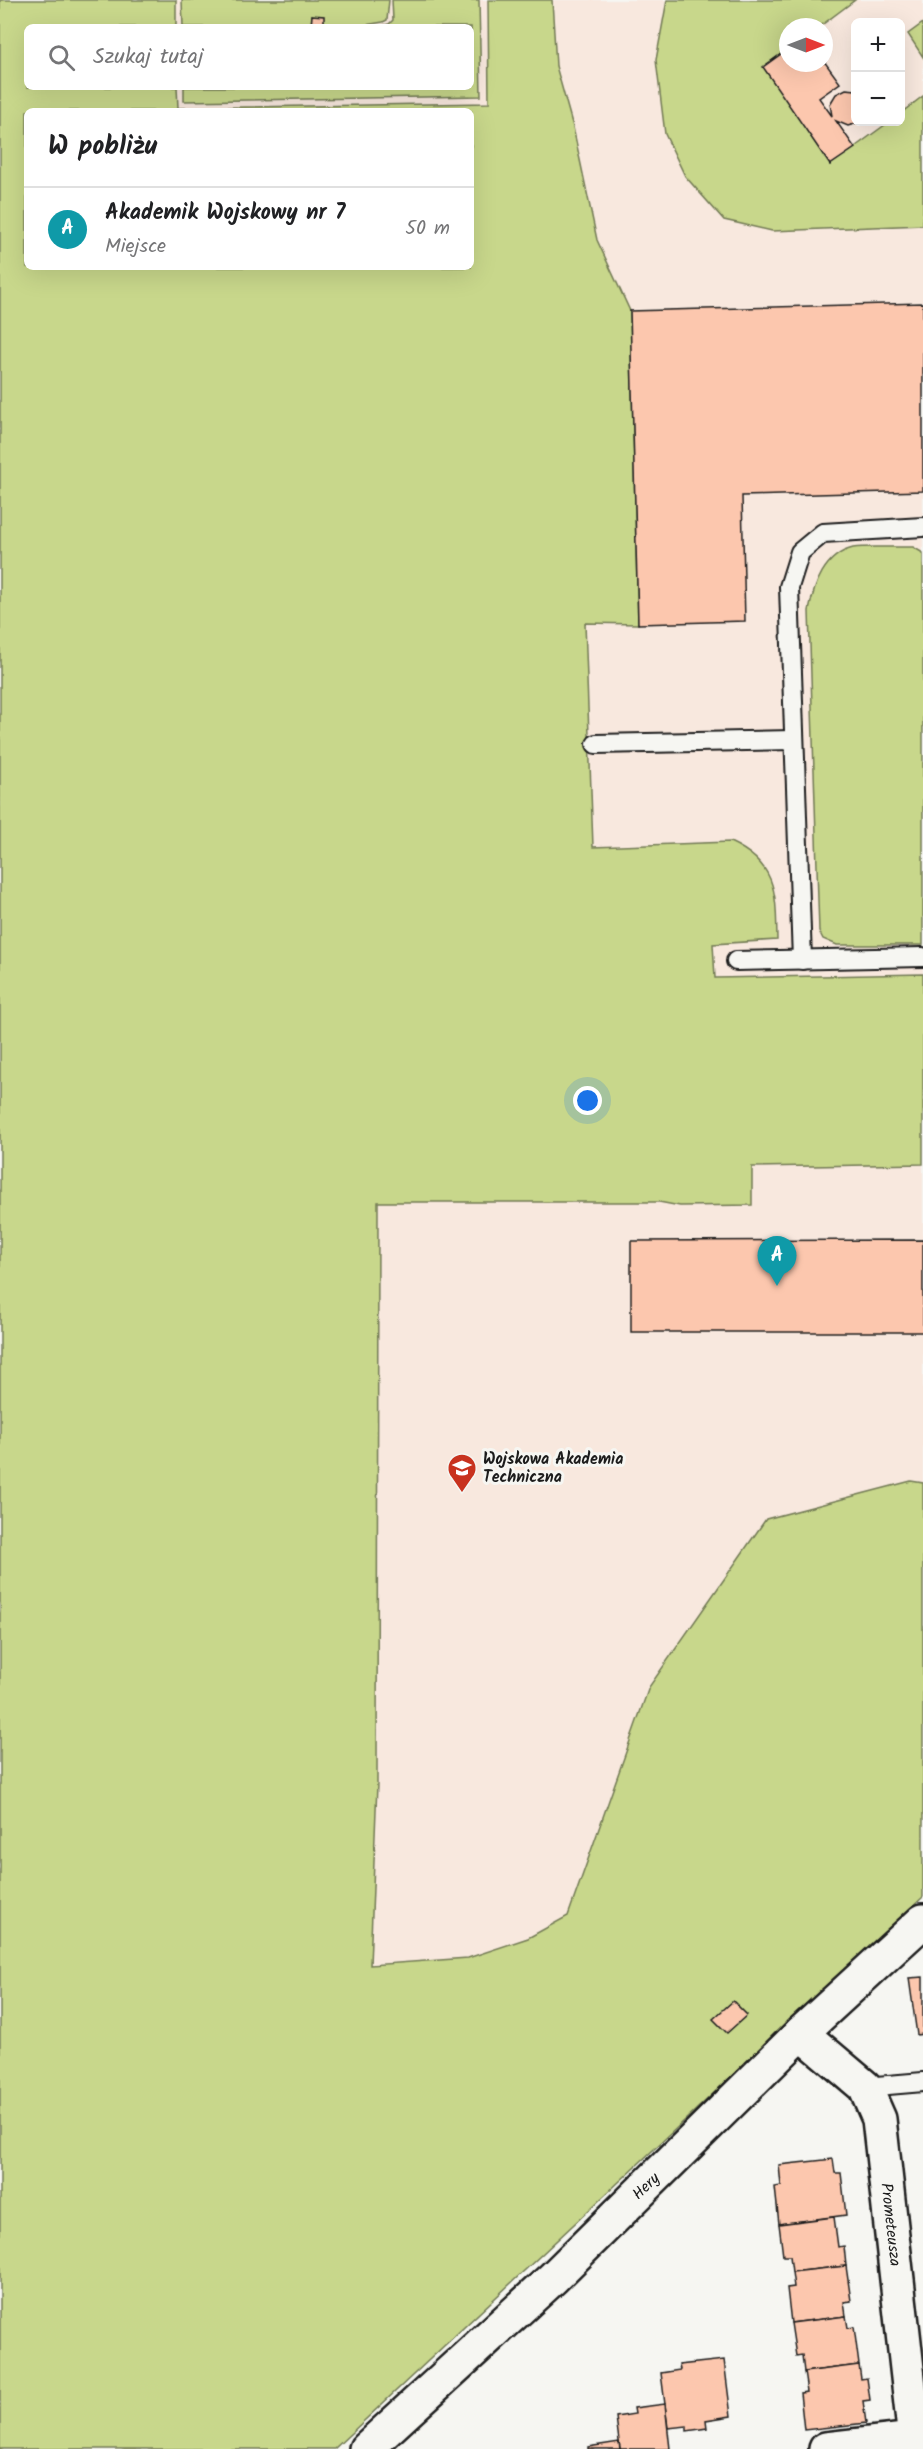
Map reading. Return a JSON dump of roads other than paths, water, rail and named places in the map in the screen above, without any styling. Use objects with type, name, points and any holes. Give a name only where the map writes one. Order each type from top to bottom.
[{"type":"street","name":"Hery","points":[[366,2449],[553,2278],[801,2033],[923,1921]]},
{"type":"street","name":"Prometeusza","points":[[801,2033],[866,2087],[879,2119],[918,2442]]},
{"type":"street","points":[[826,2449],[918,2442]]},
{"type":"lane","points":[[802,960],[789,587],[800,552],[823,533],[923,528]]},
{"type":"lane","points":[[596,744],[794,740]]},
{"type":"lane","points":[[735,961],[923,957]]},
{"type":"lane","points":[[866,2087],[923,2082]]},
{"type":"place","name":"Akademik Wojskowy nr 7","points":[[777,1286]]},
{"type":"place","name":"Wojskowa Akademia Techniczna","points":[[462,1494]]}]
